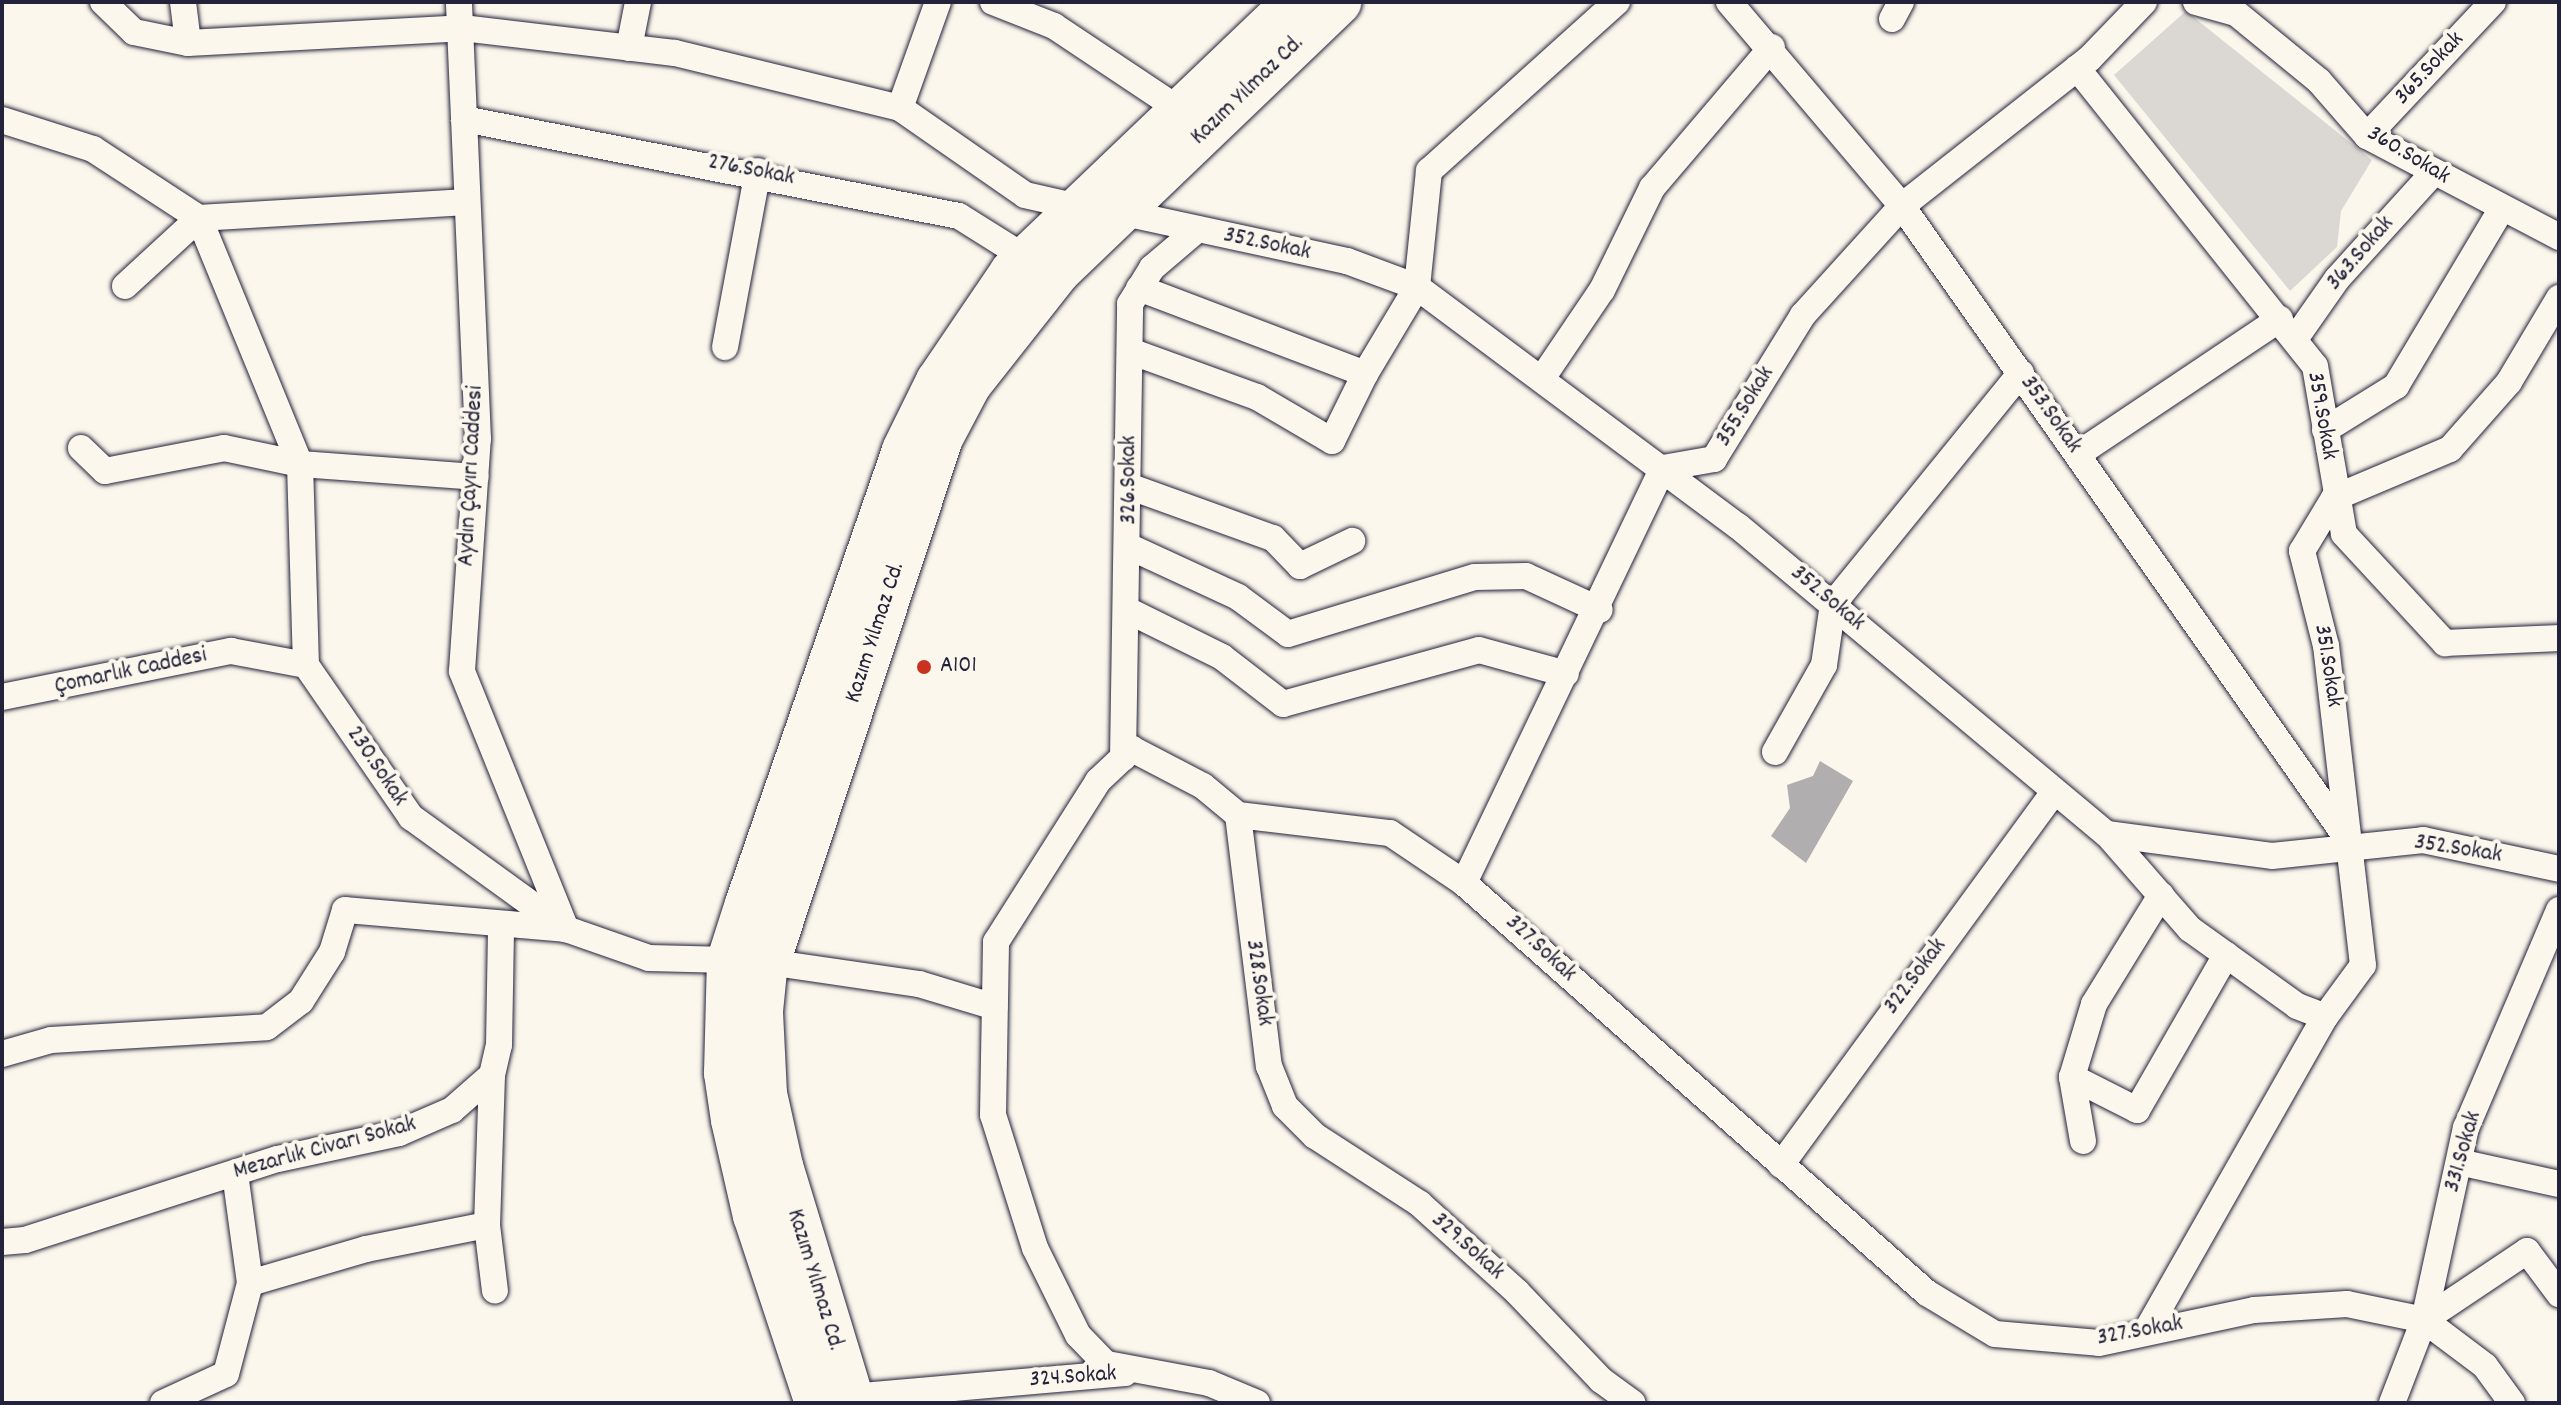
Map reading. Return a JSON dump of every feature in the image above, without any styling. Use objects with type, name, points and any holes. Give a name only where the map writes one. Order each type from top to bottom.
[{"type":"highway","name":"Kazım Yılmaz Cd.","points":[[748,961],[941,438],[969,385],[1099,209],[1180,110],[1295,2]]},
{"type":"highway","name":"Kazım Yılmaz Cd.","points":[[840,1401],[765,1094],[748,961],[904,450],[978,316],[1026,258],[1099,209],[1340,2]]},
{"type":"street","points":[[103,2],[134,32],[188,43],[461,15],[629,48],[900,108],[938,2]]},
{"type":"street","points":[[183,2],[188,43]]},
{"type":"street","points":[[629,48],[638,2]]},
{"type":"street","points":[[993,2],[1054,26],[1180,110]]},
{"type":"street","points":[[1130,351],[1257,397],[1332,441],[1365,374],[1417,287],[1429,171],[1617,2]]},
{"type":"street","name":"353.Sokak","points":[[1729,2],[1772,47],[1902,206],[2351,845]]},
{"type":"street","name":"355.Sokak","points":[[1663,468],[1714,459],[1803,315],[1902,206],[2077,68],[2144,2]]},
{"type":"street","name":"360.Sokak","points":[[2196,2],[2236,13],[2319,81],[2367,136],[2559,237]]},
{"type":"street","name":"365.Sokak","points":[[2367,136],[2493,2]]},
{"type":"street","name":"Aydın Çayırı Caddesi","points":[[461,15],[467,202],[475,265],[476,477],[462,671],[566,929]]},
{"type":"street","points":[[1543,377],[1602,290],[1652,188],[1772,47]]},
{"type":"street","name":"359.Sokak","points":[[2077,68],[2315,366],[2334,498],[2344,534],[2445,643],[2559,638]]},
{"type":"street","name":"352.Sokak","points":[[900,108],[1025,195],[1347,261],[1417,287],[1663,468],[1833,604],[2107,834],[2272,856],[2351,845],[2423,840],[2559,869]]},
{"type":"street","name":"276.Sokak","points":[[464,119],[758,171],[959,216],[1026,258]]},
{"type":"street","points":[[2,120],[93,149],[199,218],[300,464],[306,665]]},
{"type":"street","points":[[725,347],[758,171]]},
{"type":"street","name":"363.Sokak","points":[[2287,329],[2433,173]]},
{"type":"street","points":[[125,286],[199,218],[467,202]]},
{"type":"street","points":[[2325,430],[2396,386],[2502,208]]},
{"type":"street","name":"326.Sokak","points":[[1123,758],[1131,487],[1130,304],[1152,268],[1198,229]]},
{"type":"street","points":[[1139,288],[1365,374]]},
{"type":"street","points":[[2334,498],[2450,449],[2509,382],[2559,298]]},
{"type":"street","points":[[2078,454],[2287,329]]},
{"type":"street","points":[[1775,752],[1824,665],[1833,604],[2021,373]]},
{"type":"street","points":[[81,448],[105,471],[224,448],[300,464],[476,477]]},
{"type":"street","points":[[1464,883],[1600,610],[1663,468]]},
{"type":"street","points":[[1131,487],[1273,538],[1300,566],[1352,541]]},
{"type":"street","name":"351.Sokak","points":[[2147,1330],[2325,1017],[2363,965],[2326,646],[2302,551],[2334,498]]},
{"type":"street","points":[[1130,547],[1238,597],[1288,634],[1475,577],[1526,576],[1600,610]]},
{"type":"street","points":[[1127,610],[1222,657],[1283,704],[1479,650],[1566,674]]},
{"type":"street","name":"Çomarlık Caddesi","points":[[2,697],[231,651],[306,665]]},
{"type":"street","name":"230.Sokak","points":[[306,665],[411,817],[566,929],[649,958],[748,961],[919,984],[995,1007]]},
{"type":"street","points":[[1238,815],[1203,786],[1132,749],[1098,781],[996,942],[993,1115],[1035,1248],[1078,1335],[1106,1364],[1209,1383],[1257,1403]]},
{"type":"street","name":"322.Sokak","points":[[1781,1165],[2054,792]]},
{"type":"street","name":"327.Sokak","points":[[1238,815],[1390,833],[1464,883],[1530,936],[1622,1027],[1719,1103],[1781,1165],[1927,1293],[1995,1334],[2099,1343],[2147,1330],[2254,1310],[2347,1304],[2424,1320],[2485,1366],[2512,1403]]},
{"type":"street","name":"328.Sokak","points":[[1238,815],[1269,1066],[1285,1106],[1315,1136]]},
{"type":"street","points":[[2107,834],[2190,929],[2297,1006],[2325,1017]]},
{"type":"street","points":[[2083,1141],[2072,1077],[2094,1004],[2161,895]]},
{"type":"street","points":[[2,1054],[51,1040],[267,1027],[301,1001],[332,952],[345,910],[566,929]]},
{"type":"street","name":"331.Sokak","points":[[2392,1403],[2424,1320],[2466,1128],[2559,910]]},
{"type":"street","points":[[495,1291],[487,1225],[492,1075],[499,1045],[501,925]]},
{"type":"street","points":[[2072,1077],[2137,1110],[2226,955]]},
{"type":"street","name":"Mezarlık Civarı Sokak","points":[[2,1242],[235,1173],[399,1133],[452,1110],[492,1075]]},
{"type":"street","name":"329.Sokak","points":[[1315,1136],[1420,1204],[1517,1292],[1601,1380],[1633,1403]]},
{"type":"street","points":[[2459,1162],[2559,1184]]},
{"type":"street","points":[[163,1403],[226,1374],[250,1283],[235,1173]]},
{"type":"street","points":[[250,1283],[366,1249],[487,1225]]},
{"type":"street","points":[[2424,1320],[2527,1251],[2559,1294]]},
{"type":"street","name":"324.Sokak","points":[[840,1401],[1153,1371]]},
{"type":"shaded area","points":[[2186,11],[2372,160],[2341,211],[2337,247],[2290,291],[2114,75]]},
{"type":"shaded area","points":[[1820,761],[1853,781],[1806,863],[1771,836],[1790,808],[1787,785],[1813,776]]},
{"type":"place","name":"A101","points":[[924,667]]}]
